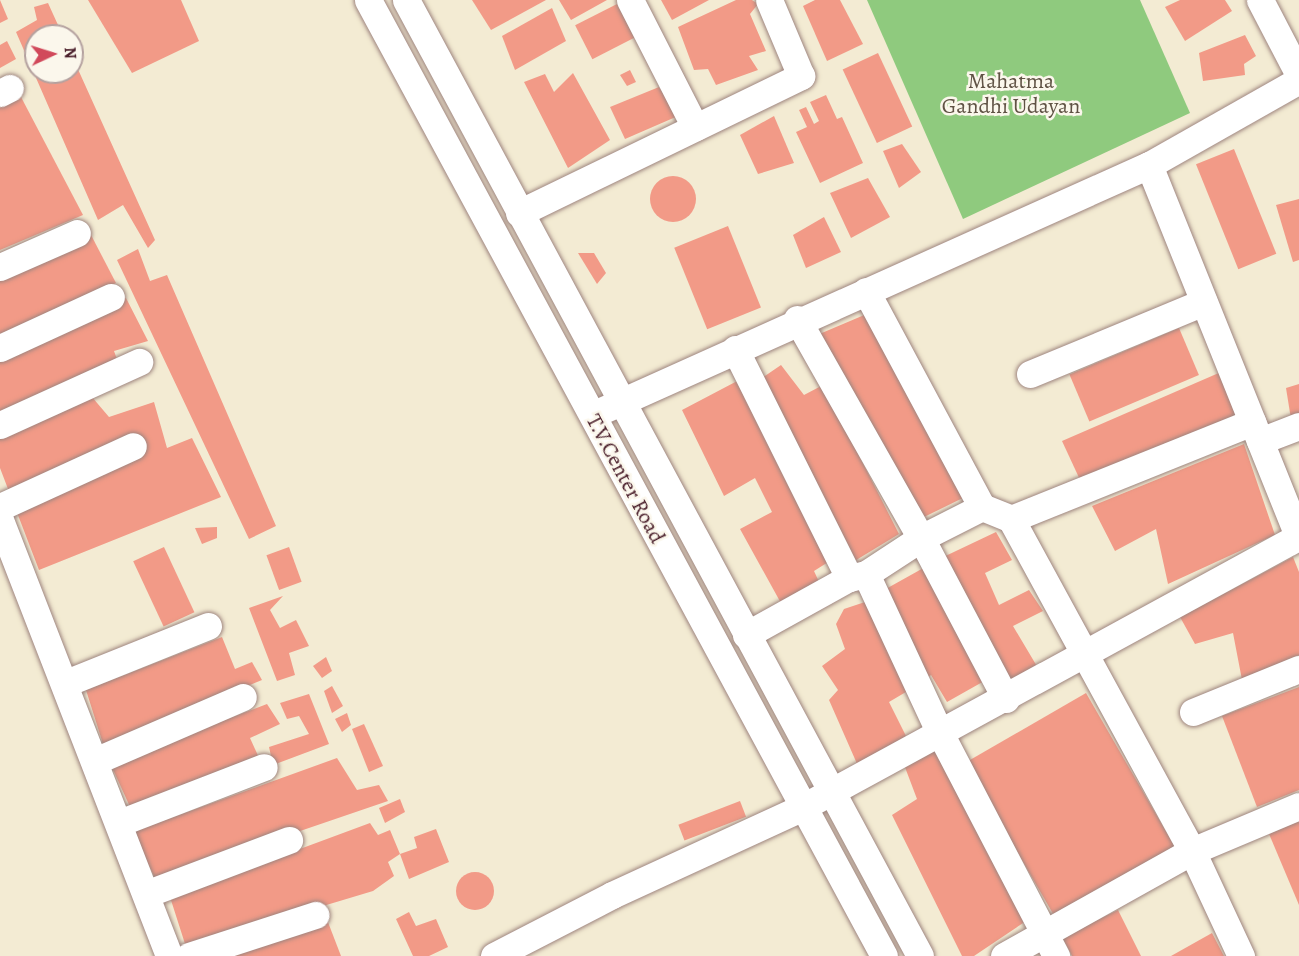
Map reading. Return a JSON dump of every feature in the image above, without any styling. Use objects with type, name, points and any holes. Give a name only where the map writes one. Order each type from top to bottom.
[{"type":"street","name":"T.V.Center Road","points":[[368,0],[884,956]]},
{"type":"street","name":"T.V.Center Road","points":[[406,0],[620,402],[920,956]]},
{"type":"street","points":[[630,0],[695,128]]},
{"type":"street","points":[[519,213],[801,76],[769,0]]},
{"type":"street","points":[[591,415],[797,319],[866,291],[1149,165],[1299,78],[1260,0]]},
{"type":"street","points":[[494,956],[612,895],[803,807],[830,790],[939,731],[1006,699],[1084,654],[1299,538],[1149,165]]},
{"type":"street","points":[[0,267],[77,233]]},
{"type":"street","points":[[866,291],[982,507],[1011,519],[1192,851],[1240,956]]},
{"type":"street","points":[[0,348],[111,297]]},
{"type":"street","points":[[1030,374],[1204,302]]},
{"type":"street","points":[[797,319],[921,538],[1006,699]]},
{"type":"street","points":[[735,349],[939,731],[1050,945]]},
{"type":"street","points":[[0,425],[139,362]]},
{"type":"street","points":[[1011,519],[1256,432],[1299,426]]},
{"type":"street","points":[[0,507],[133,446]]},
{"type":"street","points":[[746,635],[857,576],[921,538],[982,507]]},
{"type":"street","points":[[0,520],[66,683],[169,956]]},
{"type":"street","points":[[66,683],[208,626]]},
{"type":"street","points":[[1193,712],[1299,669]]},
{"type":"street","points":[[95,761],[243,697]]},
{"type":"street","points":[[119,823],[264,767]]},
{"type":"street","points":[[1004,956],[1050,945],[1192,851],[1299,806]]},
{"type":"street","points":[[146,894],[289,840]]},
{"type":"street","points":[[189,956],[315,915]]},
{"type":"green space","name":"Mahatma Gandhi Udayan","points":[[867,0],[1140,0],[1190,113],[963,219]]},
{"type":"building","points":[[0,0],[8,19],[0,23]]},
{"type":"building","points":[[88,0],[181,0],[199,41],[132,73]]},
{"type":"building","points":[[472,0],[546,0],[491,30]]},
{"type":"building","points":[[559,0],[607,0],[571,20]]},
{"type":"building","points":[[661,0],[709,0],[672,20]]},
{"type":"building","points":[[736,0],[752,0],[758,4],[750,14],[766,51],[749,56],[758,70],[716,85],[708,69],[694,70],[678,27]]},
{"type":"building","points":[[815,0],[840,0],[863,44],[827,61],[803,6]]},
{"type":"building","points":[[1180,0],[1225,0],[1232,11],[1185,41],[1165,7]]},
{"type":"building","points":[[48,3],[58,24],[30,24],[37,20],[34,7]]},
{"type":"building","points":[[617,4],[634,38],[592,59],[575,25]]},
{"type":"building","points":[[552,8],[566,41],[515,70],[502,36]]},
{"type":"building","points":[[24,27],[24,50],[16,32]]},
{"type":"building","points":[[1245,35],[1256,56],[1244,64],[1245,75],[1203,81],[1199,53]]},
{"type":"building","points":[[7,41],[16,59],[0,68],[0,45]]},
{"type":"building","points":[[878,53],[912,126],[877,143],[843,69]]},
{"type":"building","points":[[630,70],[636,82],[627,86],[620,75]]},
{"type":"building","points":[[573,73],[610,140],[568,168],[524,82],[545,74],[554,92]]},
{"type":"building","points":[[84,83],[155,240],[148,248],[123,205],[98,220],[39,84]]},
{"type":"building","points":[[659,87],[678,116],[625,139],[610,107]]},
{"type":"building","points":[[826,95],[837,119],[842,117],[863,163],[820,183],[796,132],[807,127],[799,110],[806,107],[814,124],[819,121],[810,102]]},
{"type":"building","points":[[21,97],[83,215],[0,250],[0,107]]},
{"type":"building","points":[[774,116],[794,163],[758,174],[740,135]]},
{"type":"building","points":[[902,144],[921,172],[899,188],[883,151]]},
{"type":"building","points":[[1234,149],[1276,254],[1238,269],[1196,164]]},
{"type":"building","points":[[673,176],[689,183],[696,199],[689,215],[673,222],[657,215],[650,199],[657,183]]},
{"type":"building","points":[[868,178],[890,217],[851,238],[830,193]]},
{"type":"building","points":[[1299,199],[1299,260],[1293,262],[1276,205]]},
{"type":"building","points":[[824,217],[841,252],[806,268],[793,235]]},
{"type":"building","points":[[728,226],[761,308],[707,329],[674,248]]},
{"type":"building","points":[[90,233],[116,283],[0,340],[0,272]]},
{"type":"building","points":[[138,249],[150,281],[167,275],[276,526],[249,539],[117,260]]},
{"type":"building","points":[[578,253],[594,253],[606,273],[597,284]]},
{"type":"building","points":[[126,298],[148,341],[114,351],[118,362],[0,418],[0,355]]},
{"type":"building","points":[[869,313],[969,495],[922,518],[810,338]]},
{"type":"building","points":[[1179,328],[1199,375],[1089,421],[1069,374]]},
{"type":"building","points":[[781,365],[804,395],[823,385],[899,534],[848,565],[759,380]]},
{"type":"building","points":[[1221,372],[1242,420],[1081,482],[1062,441]]},
{"type":"building","points":[[741,379],[833,559],[814,571],[820,584],[782,605],[740,529],[772,512],[755,478],[724,496],[682,410]]},
{"type":"building","points":[[1299,384],[1299,415],[1291,419],[1286,388]]},
{"type":"building","points":[[92,397],[109,417],[154,402],[167,448],[192,438],[221,497],[39,570],[0,468],[0,431]]},
{"type":"building","points":[[1244,444],[1275,535],[1168,584],[1156,529],[1115,551],[1092,506]]},
{"type":"building","points":[[217,527],[217,538],[202,544],[195,528]]},
{"type":"building","points":[[996,532],[1012,560],[985,573],[999,605],[1029,590],[1043,611],[1013,626],[1038,668],[1009,685],[937,560]]},
{"type":"building","points":[[164,547],[194,612],[164,627],[133,561]]},
{"type":"building","points":[[289,547],[302,582],[279,590],[266,555]]},
{"type":"building","points":[[1293,557],[1299,572],[1299,655],[1242,680],[1233,633],[1195,644],[1180,617]]},
{"type":"building","points":[[927,566],[986,680],[947,702],[931,675],[924,681],[884,590]]},
{"type":"building","points":[[283,596],[270,610],[280,628],[296,620],[309,646],[289,653],[295,675],[277,681],[249,608]]},
{"type":"building","points":[[868,601],[911,689],[889,702],[906,736],[858,766],[829,700],[838,690],[822,666],[845,649],[836,624],[844,609]]},
{"type":"building","points":[[222,637],[235,669],[252,662],[262,680],[103,744],[86,690]]},
{"type":"building","points":[[326,657],[332,671],[322,678],[313,666]]},
{"type":"building","points":[[332,686],[343,706],[332,713],[324,691]]},
{"type":"building","points":[[1299,687],[1299,790],[1257,807],[1222,716]]},
{"type":"building","points":[[1086,693],[1177,851],[1057,920],[966,763]]},
{"type":"building","points":[[309,694],[329,744],[273,765],[269,747],[309,734],[299,716],[287,719],[280,703]]},
{"type":"building","points":[[267,704],[280,724],[250,738],[260,760],[131,809],[110,763]]},
{"type":"building","points":[[347,713],[351,725],[342,732],[335,719]]},
{"type":"building","points":[[364,724],[383,766],[369,772],[352,729]]},
{"type":"building","points":[[934,746],[1026,921],[974,956],[962,956],[892,815],[917,799],[903,762]]},
{"type":"building","points":[[337,758],[357,790],[379,785],[388,801],[156,880],[132,832]]},
{"type":"building","points":[[400,799],[405,812],[385,823],[379,808]]},
{"type":"building","points":[[740,801],[746,817],[684,841],[678,825]]},
{"type":"building","points":[[1299,821],[1299,905],[1269,834]]},
{"type":"building","points":[[370,823],[378,835],[390,830],[400,854],[388,862],[394,876],[373,891],[186,947],[170,897]]},
{"type":"building","points":[[436,829],[449,862],[409,879],[400,854],[417,848],[414,837]]},
{"type":"building","points":[[475,872],[488,878],[494,891],[488,904],[475,910],[462,904],[456,891],[462,878]]},
{"type":"building","points":[[1118,910],[1141,956],[1072,956],[1062,937]]},
{"type":"building","points":[[409,912],[416,926],[436,919],[448,947],[429,956],[413,956],[396,919]]},
{"type":"building","points":[[326,917],[341,956],[210,956]]},
{"type":"building","points":[[1212,933],[1224,956],[1171,956]]}]
